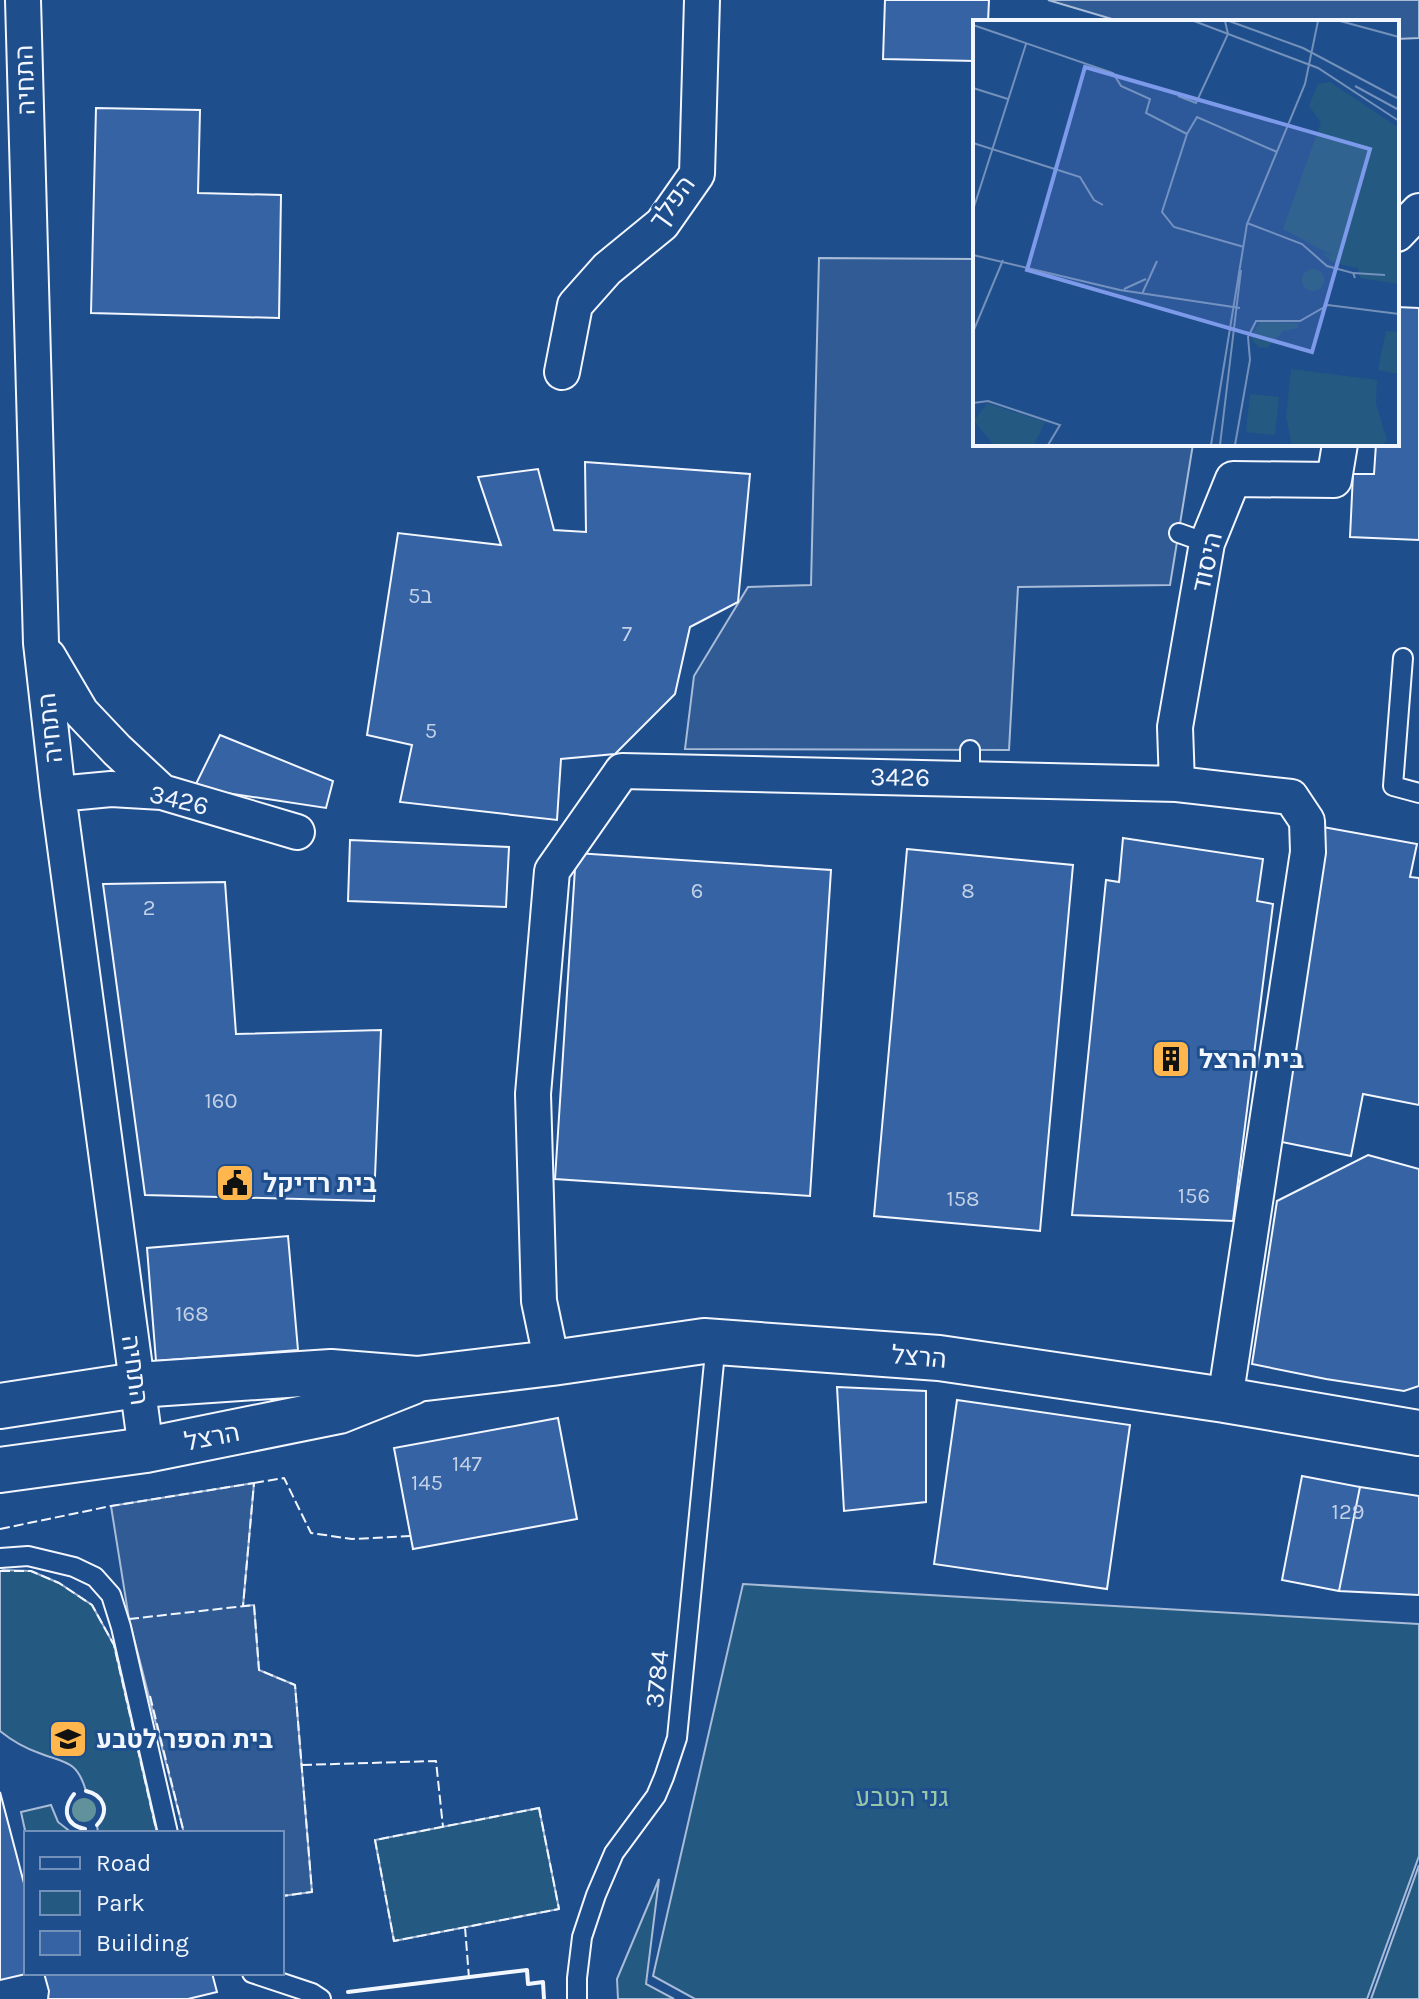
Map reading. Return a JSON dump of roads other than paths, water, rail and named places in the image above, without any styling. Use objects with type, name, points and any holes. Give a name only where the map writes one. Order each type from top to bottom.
[{"type":"street","name":"התחיה","points":[[23,0],[41,643],[58,794],[146,1450]]},
{"type":"street","name":"הפלך","points":[[562,372],[575,305],[607,269],[662,224],[697,174],[702,0]]},
{"type":"street","points":[[1399,232],[1419,211]]},
{"type":"street","name":"היסוד","points":[[1177,784],[1175,727],[1193,538],[1233,479],[1334,480],[1340,446]]},
{"type":"street","points":[[41,643],[81,712],[162,792]]},
{"type":"street","name":"3426","points":[[552,1363],[539,1301],[533,1094],[552,871],[622,771],[970,764],[1291,797],[1307,821],[1308,852],[1225,1400]]},
{"type":"street","name":"3426","points":[[58,794],[111,789],[162,792],[297,832]]},
{"type":"street","name":"הרצל","points":[[0,1406],[137,1385],[331,1372],[417,1379],[704,1341],[939,1358],[1225,1400],[1419,1433]]},
{"type":"street","name":"הרצל","points":[[0,1470],[146,1450],[339,1411],[417,1379]]},
{"type":"lane","points":[[1403,658],[1393,786],[1419,793]]},
{"type":"lane","name":"3784","points":[[577,1999],[582,1937],[596,1895],[614,1853],[656,1796],[677,1738],[716,1342]]},
{"type":"lane","points":[[0,1558],[28,1556],[74,1567],[95,1577],[111,1595],[168,1831]]},
{"type":"lane","points":[[258,1975],[312,1993],[321,1999]]},
{"type":"place","name":"בית הרצל","points":[[1171,1059]]},
{"type":"place","name":"בית רדיקל","points":[[235,1183]]},
{"type":"place","name":"בית הספר לטבע","points":[[68,1739]]},
{"type":"park label","name":"גני הטבע","points":[[902,1797]]}]
